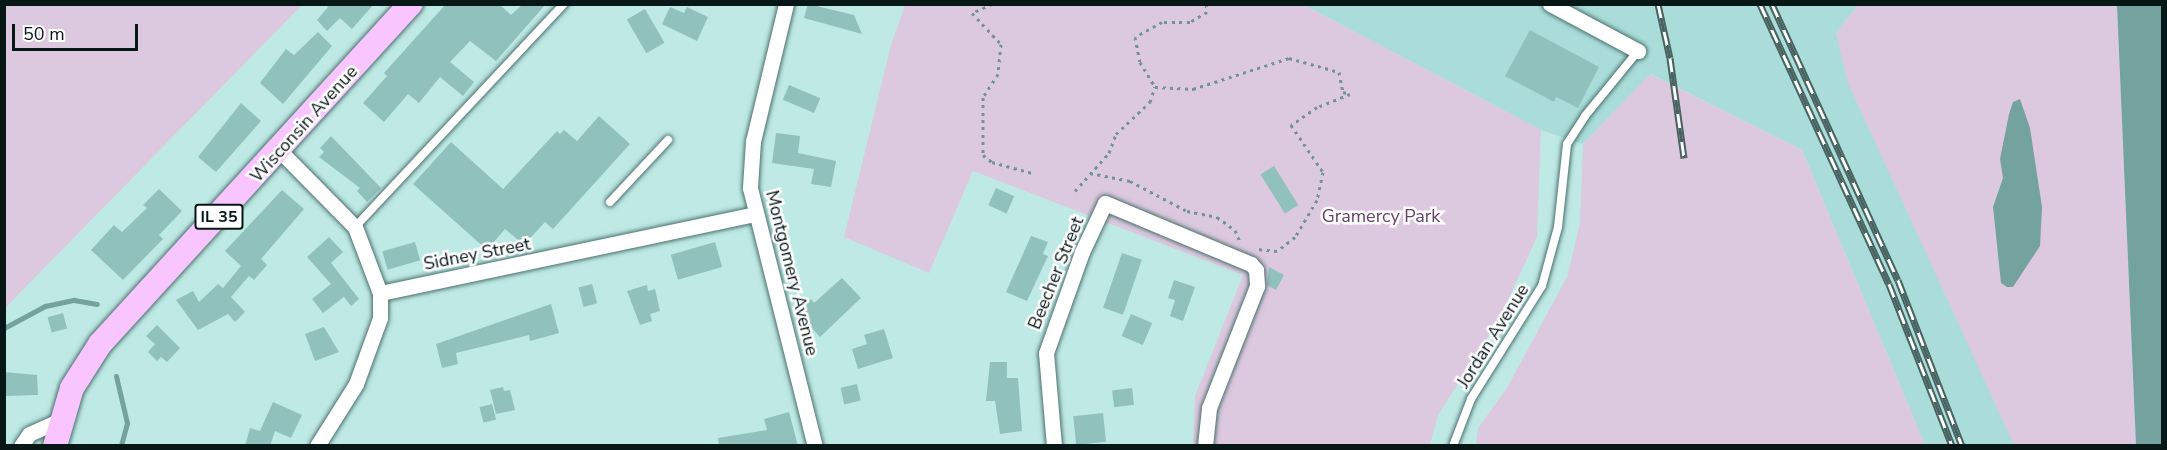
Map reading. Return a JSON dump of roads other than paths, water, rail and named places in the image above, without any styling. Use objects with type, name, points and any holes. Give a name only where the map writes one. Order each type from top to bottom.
[{"type":"main road","name":"Wisconsin Avenue","points":[[55,446],[72,388],[100,344],[280,151],[411,4]]},
{"type":"street","name":"Montgomery Avenue","points":[[786,4],[753,141],[750,188],[815,446]]},
{"type":"street","points":[[1550,4],[1570,9],[1638,51]]},
{"type":"street","points":[[280,151],[355,227],[380,293],[380,318],[356,384],[317,446]]},
{"type":"street","name":"Beecher Street","points":[[1054,446],[1046,353],[1074,273],[1105,203],[1251,264],[1258,279],[1253,300],[1209,408],[1205,446]]},
{"type":"street","name":"Sidney Street","points":[[380,293],[755,213]]},
{"type":"street","points":[[21,446],[29,434],[61,420]]},
{"type":"lane","points":[[355,227],[564,4]]},
{"type":"lane","name":"Jordan Avenue","points":[[1452,446],[1471,399],[1542,286],[1558,227],[1567,144],[1585,116],[1638,51]]},
{"type":"lane","points":[[610,202],[668,140]]},
{"type":"waterway","points":[[4,328],[45,306],[74,300],[97,304]]},
{"type":"waterway","points":[[116,376],[127,423],[121,446]]},
{"type":"railway","points":[[1658,4],[1670,58],[1684,158]]},
{"type":"railway","points":[[1760,4],[1889,284],[1952,446]]},
{"type":"railway","points":[[1772,4],[1898,280],[1962,446]]},
{"type":"park label","name":"Gramercy Park","points":[[1381,216]]}]
